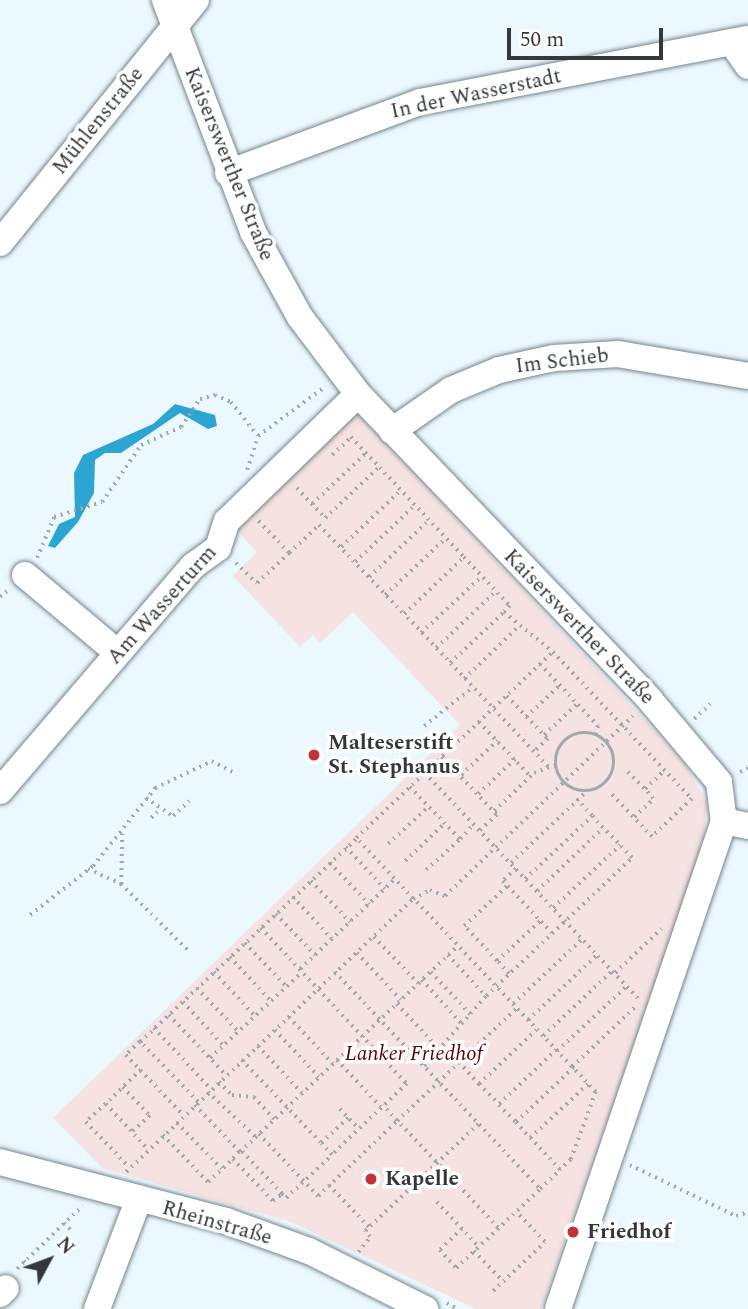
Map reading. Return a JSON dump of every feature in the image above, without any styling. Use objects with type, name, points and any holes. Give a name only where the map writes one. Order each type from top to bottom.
[{"type":"street","name":"Kaiserswerther Straße","points":[[165,0],[228,173],[285,295],[350,384],[392,431],[709,765],[736,823],[558,1309]]},
{"type":"street","name":"Mühlenstraße","points":[[0,243],[196,0]]},
{"type":"street","name":"In der Wasserstadt","points":[[228,173],[421,102],[740,41],[748,66]]},
{"type":"street","name":"Im Schieb","points":[[392,431],[451,390],[499,370],[554,358],[618,354],[748,376]]},
{"type":"street","name":"Am Wasserturm","points":[[0,791],[193,566],[218,548],[239,509],[350,384]]},
{"type":"street","points":[[25,575],[118,653]]},
{"type":"street","name":"Rheinstraße","points":[[0,1162],[138,1201],[226,1221],[309,1251],[392,1301],[425,1309]]},
{"type":"street","points":[[97,1309],[138,1201]]},
{"type":"path","points":[[0,597],[25,575],[54,517],[73,509],[86,508],[113,491],[141,445],[186,421],[195,403],[223,397],[258,436],[350,384]]},
{"type":"path","points":[[324,463],[351,437],[510,606],[450,663]]},
{"type":"path","points":[[312,504],[366,453]]},
{"type":"path","points":[[242,567],[257,583],[379,467]]},
{"type":"path","points":[[297,488],[306,480]]},
{"type":"path","points":[[292,484],[325,518]]},
{"type":"path","points":[[341,548],[401,490]]},
{"type":"path","points":[[355,562],[415,505]]},
{"type":"path","points":[[265,509],[256,518],[289,553]]},
{"type":"path","points":[[369,577],[429,520]]},
{"type":"path","points":[[319,525],[548,767]]},
{"type":"path","points":[[386,595],[446,538]]},
{"type":"path","points":[[404,614],[464,557]]},
{"type":"path","points":[[421,633],[482,576]]},
{"type":"path","points":[[436,649],[496,591]]},
{"type":"path","points":[[504,612],[519,628],[553,652],[692,799],[652,837],[611,794]]},
{"type":"path","points":[[464,678],[519,628]]},
{"type":"path","points":[[184,1115],[126,1055],[553,652]]},
{"type":"path","points":[[540,664],[598,726],[596,736]]},
{"type":"path","points":[[526,717],[560,685]]},
{"type":"path","points":[[424,726],[473,687]]},
{"type":"path","points":[[507,696],[548,739],[534,752]]},
{"type":"path","points":[[124,1174],[374,936],[430,890],[445,896],[650,700]]},
{"type":"path","points":[[544,735],[577,704]]},
{"type":"path","points":[[479,722],[530,776]]},
{"type":"path","points":[[511,863],[587,791],[609,776],[613,761],[606,743],[596,736],[568,739],[556,765]]},
{"type":"path","points":[[460,776],[497,741]]},
{"type":"path","points":[[442,757],[497,815],[480,831]]},
{"type":"path","points":[[477,794],[515,759]]},
{"type":"path","points":[[30,915],[88,869],[122,834],[146,798],[202,763],[218,762],[235,773]]},
{"type":"path","points":[[494,811],[530,776],[556,765]]},
{"type":"path","points":[[556,765],[565,783],[587,791]]},
{"type":"path","points":[[645,789],[665,770]]},
{"type":"path","points":[[628,772],[653,799],[634,817]]},
{"type":"path","points":[[425,773],[641,1001],[516,1122]]},
{"type":"path","points":[[410,787],[460,839]]},
{"type":"path","points":[[146,798],[159,810],[173,816],[189,801]]},
{"type":"path","points":[[424,1066],[473,1017],[486,996],[632,858],[577,800]]},
{"type":"path","points":[[388,845],[429,806]]},
{"type":"path","points":[[151,818],[159,810]]},
{"type":"path","points":[[525,879],[592,816]]},
{"type":"path","points":[[405,860],[445,823]]},
{"type":"path","points":[[426,870],[474,824]]},
{"type":"path","points":[[537,891],[603,828]]},
{"type":"path","points":[[121,884],[122,834]]},
{"type":"path","points":[[356,838],[596,1092],[571,1160],[456,1268],[440,1250],[462,1229]]},
{"type":"path","points":[[553,908],[620,845]]},
{"type":"path","points":[[346,847],[385,889]]},
{"type":"path","points":[[330,863],[369,904]]},
{"type":"path","points":[[88,869],[121,884],[189,951]]},
{"type":"path","points":[[516,869],[503,881],[552,933]]},
{"type":"path","points":[[210,1058],[395,879]]},
{"type":"path","points":[[311,881],[350,922]]},
{"type":"path","points":[[507,886],[464,926],[509,974]]},
{"type":"path","points":[[293,897],[332,939]]},
{"type":"path","points":[[276,914],[315,955]]},
{"type":"path","points":[[497,961],[540,920]]},
{"type":"path","points":[[543,1036],[670,921]]},
{"type":"path","points":[[140,1042],[240,1152],[286,1198],[383,1107],[407,1084],[261,928]]},
{"type":"path","points":[[374,936],[464,1026]]},
{"type":"path","points":[[155,1028],[210,1091],[318,1196],[439,1082],[582,939]]},
{"type":"path","points":[[245,943],[286,986]]},
{"type":"path","points":[[163,1135],[208,1182],[458,946]]},
{"type":"path","points":[[356,953],[401,1000]]},
{"type":"path","points":[[528,1020],[597,955]]},
{"type":"path","points":[[448,956],[486,996]]},
{"type":"path","points":[[230,957],[271,1001]]},
{"type":"path","points":[[214,972],[255,1016]]},
{"type":"path","points":[[335,972],[540,1189]]},
{"type":"path","points":[[430,972],[473,1017]]},
{"type":"path","points":[[499,1104],[627,986]]},
{"type":"path","points":[[197,988],[238,1031]]},
{"type":"path","points":[[183,1002],[223,1045]]},
{"type":"path","points":[[397,1004],[441,1051]]},
{"type":"path","points":[[169,1015],[226,1075]]},
{"type":"path","points":[[289,1016],[397,1121],[498,1228]]},
{"type":"path","points":[[479,1084],[537,1029]]},
{"type":"path","points":[[274,1030],[319,1077]]},
{"type":"path","points":[[258,1045],[302,1093]]},
{"type":"path","points":[[242,1060],[332,1155]]},
{"type":"path","points":[[459,1062],[560,1170]]},
{"type":"path","points":[[129,1167],[86,1122],[141,1070]]},
{"type":"path","points":[[219,1082],[232,1095],[254,1097],[274,1119]]},
{"type":"path","points":[[530,1138],[588,1084]]},
{"type":"path","points":[[123,1087],[150,1116],[132,1132]]},
{"type":"path","points":[[106,1104],[148,1149]]},
{"type":"path","points":[[340,1109],[359,1129]]},
{"type":"path","points":[[321,1143],[348,1118]]},
{"type":"path","points":[[177,1122],[222,1169]]},
{"type":"path","points":[[358,1253],[369,1227],[478,1124]]},
{"type":"path","points":[[612,1156],[736,1216],[748,1212]]},
{"type":"path","points":[[233,1158],[273,1201],[282,1194]]},
{"type":"path","points":[[329,1185],[369,1227]]},
{"type":"path","points":[[3,1291],[7,1278],[98,1190]]},
{"type":"path","points":[[437,1202],[479,1247]]},
{"type":"path","points":[[493,1291],[545,1242],[516,1212]]},
{"type":"path","points":[[64,1223],[72,1231]]},
{"type":"path","points":[[474,1251],[503,1281]]},
{"type":"path","points":[[24,1261],[32,1269]]},
{"type":"green space","name":"Lanker Friedhof","points":[[354,410],[684,762],[708,805],[700,859],[541,1309],[476,1309],[291,1222],[102,1168],[53,1118],[460,725],[353,612],[320,643],[313,635],[300,647],[233,576],[257,552],[233,526]]},
{"type":"water","points":[[175,404],[215,415],[217,426],[208,429],[180,413],[121,453],[105,453],[95,460],[94,493],[78,522],[55,548],[48,546],[59,524],[75,517],[74,473],[83,455],[153,424]]},
{"type":"place","name":"Malteserstift St. Stephanus","points":[[314,755]]},
{"type":"place","name":"Kapelle","points":[[371,1179]]},
{"type":"place","name":"Friedhof","points":[[573,1232]]}]
